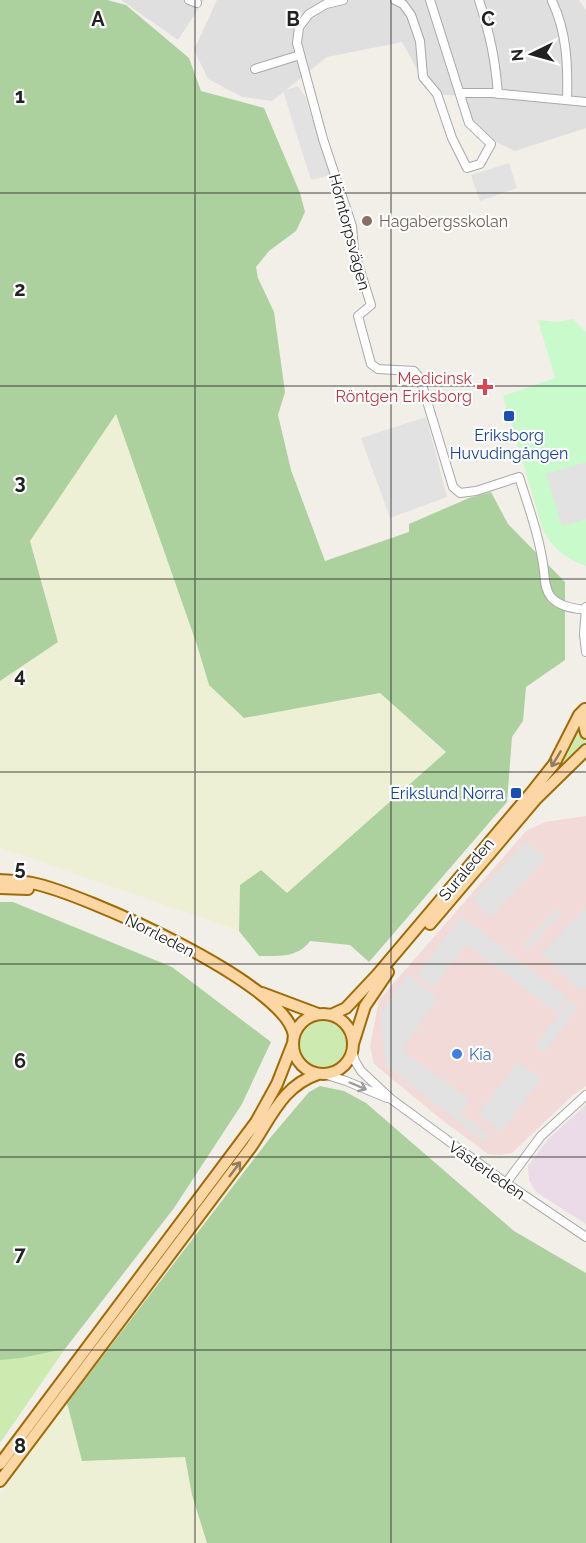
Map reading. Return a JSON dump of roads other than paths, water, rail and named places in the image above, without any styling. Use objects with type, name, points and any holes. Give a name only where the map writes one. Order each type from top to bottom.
[{"type":"main road","points":[[586,708],[583,720],[586,733]]},
{"type":"main road","name":"Suraleden","points":[[331,1015],[346,1008],[377,975],[531,793],[554,764],[579,715],[586,708]]},
{"type":"main road","name":"Suraleden","points":[[353,1047],[365,1006],[382,980],[536,799],[586,750]]},
{"type":"main road","name":"Norrleden","points":[[0,880],[32,883],[56,890],[133,921],[188,948],[259,992],[319,1014]]},
{"type":"main road","name":"Norrleden","points":[[0,888],[56,890]]},
{"type":"main road","name":"Norrleden","points":[[259,992],[288,1023],[293,1040]]},
{"type":"main road","points":[[0,1464],[256,1122],[277,1084],[298,1027],[305,1019],[319,1014],[331,1015],[342,1020],[349,1028],[353,1047],[349,1059],[342,1068],[333,1073],[321,1074],[294,1085],[282,1099],[234,1171],[0,1481]]},
{"type":"main road","points":[[293,1040],[294,1054],[299,1063],[307,1070],[321,1074]]},
{"type":"street","name":"Hörntorpsvägen","points":[[343,0],[326,4],[309,14],[301,21],[297,34],[300,55],[323,138],[352,226],[354,251],[371,306],[358,316],[371,364],[378,369],[414,371],[420,378],[453,487],[460,493],[476,491],[519,477],[536,528],[546,587],[550,596],[561,605],[586,609],[584,634],[586,652]]},
{"type":"street","points":[[395,0],[403,4],[411,15],[420,41],[423,77],[437,94],[452,138],[467,168],[480,165],[491,144],[469,123],[430,0]]},
{"type":"street","points":[[479,0],[495,54],[498,94]]},
{"type":"street","points":[[552,1],[565,40],[568,67],[567,100]]},
{"type":"street","points":[[255,69],[300,55]]},
{"type":"street","points":[[460,93],[586,102]]},
{"type":"street","name":"Västerleden","points":[[353,1047],[355,1061],[361,1071],[391,1099],[506,1184],[586,1237]]},
{"type":"street","name":"Västerleden","points":[[321,1074],[346,1081],[391,1099]]},
{"type":"street","points":[[506,1184],[541,1136],[586,1095]]},
{"type":"place","name":"Hagabergsskolan","points":[[367,221]]},
{"type":"place","name":"Medicinsk Röntgen Eriksborg","points":[[485,387]]},
{"type":"place","name":"Eriksborg Huvudingången","points":[[509,416]]},
{"type":"place","name":"Erikslund Norra","points":[[516,793]]},
{"type":"place","name":"Kia","points":[[457,1054]]}]
